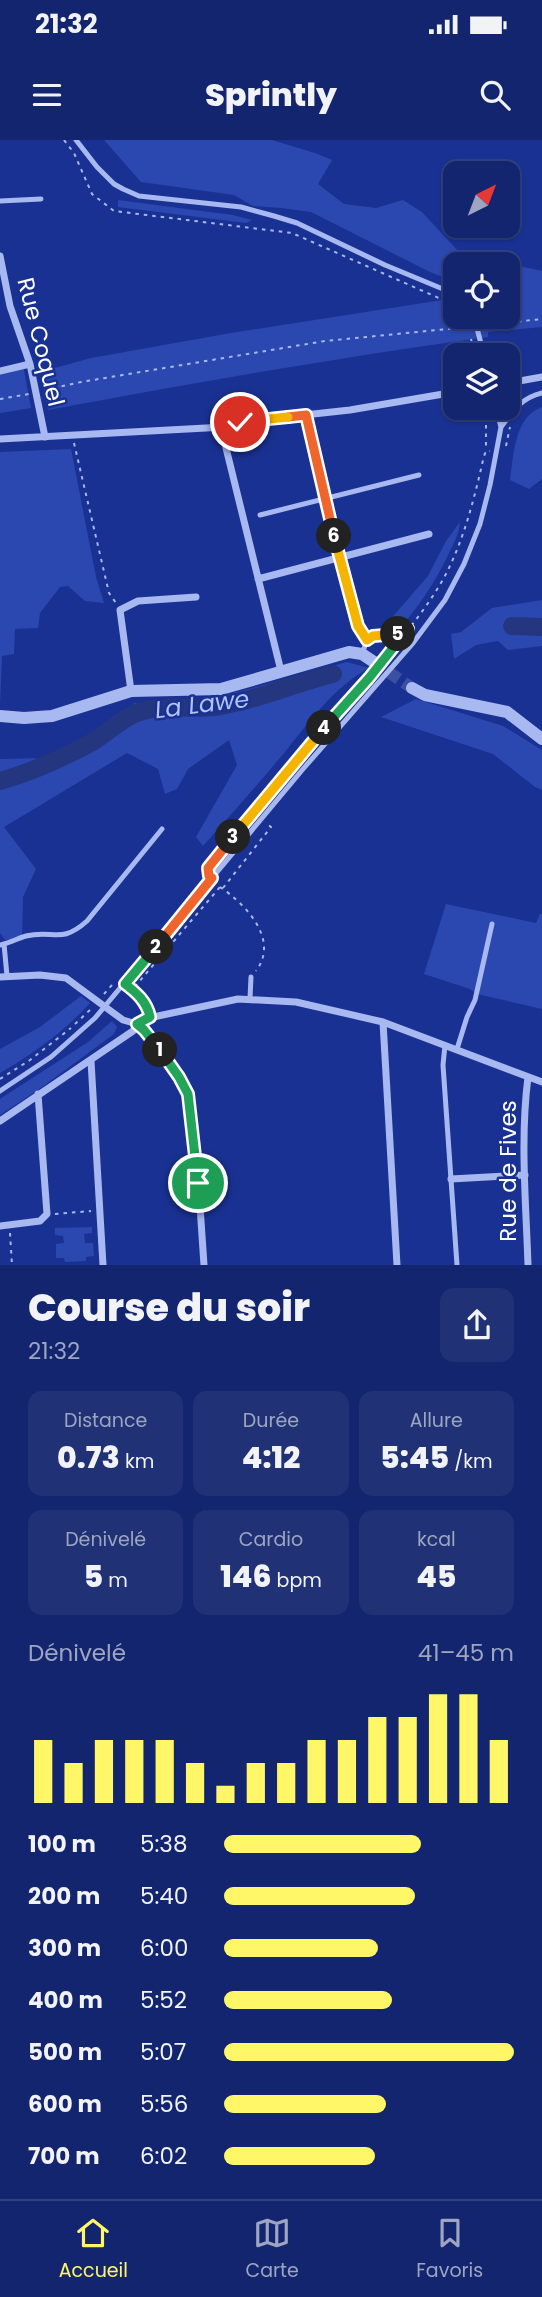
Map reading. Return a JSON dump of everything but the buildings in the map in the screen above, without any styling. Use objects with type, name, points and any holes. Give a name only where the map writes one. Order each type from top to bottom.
[{"type":"street","name":"Rue Coquel","points":[[0,256],[10,306],[37,392],[45,437]]},
{"type":"street","points":[[0,371],[30,364]]},
{"type":"street","points":[[520,381],[542,377]]},
{"type":"street","points":[[0,439],[225,428],[240,422],[306,415],[443,394]]},
{"type":"street","points":[[306,415],[325,500],[356,615]]},
{"type":"street","points":[[225,428],[226,447],[281,671]]},
{"type":"street","points":[[258,579],[429,534]]},
{"type":"street","points":[[131,691],[120,610],[138,601],[196,597]]},
{"type":"street","points":[[0,716],[52,716],[131,691],[221,689],[339,653],[362,654],[378,664]]},
{"type":"street","points":[[412,688],[425,695],[507,712],[542,739]]},
{"type":"street","points":[[3,977],[40,975],[66,978],[123,1020],[137,1024],[166,1059],[188,1094],[197,1162],[204,1265]]},
{"type":"street","points":[[0,1121],[91,1061],[133,1031],[137,1024],[150,1017],[250,998],[296,1002],[383,1022],[542,1082]]},
{"type":"street","points":[[383,1022],[397,1265]]},
{"type":"street","points":[[91,1061],[103,1265]]},
{"type":"street","name":"Rue de Fives","points":[[528,1077],[525,1097],[528,1265]]},
{"type":"street","points":[[0,1226],[40,1221],[47,1214],[38,1094]]},
{"type":"street","points":[[451,1179],[525,1175]]},
{"type":"lane","points":[[76,140],[97,167],[123,189],[139,195],[241,207],[274,216],[296,223],[443,290]]},
{"type":"lane","points":[[0,201],[41,199]]},
{"type":"lane","points":[[501,427],[524,399],[542,393]]},
{"type":"lane","points":[[0,1091],[51,1057],[78,1035],[125,984],[261,820],[406,652],[445,600],[464,564],[480,524],[501,427],[499,420]]},
{"type":"lane","points":[[260,515],[419,475]]},
{"type":"lane","points":[[362,654],[370,638]]},
{"type":"lane","points":[[3,977],[2,945],[28,935],[67,935],[77,930],[162,829]]},
{"type":"lane","points":[[457,1049],[475,1000],[492,924]]},
{"type":"lane","points":[[250,998],[251,977]]},
{"type":"lane","points":[[445,1045],[443,1065],[457,1265]]},
{"type":"path","points":[[64,140],[74,153],[92,194],[114,211],[292,233],[443,300]]},
{"type":"path","points":[[520,321],[542,319]]},
{"type":"path","points":[[0,399],[81,382],[325,341],[448,329]]},
{"type":"path","points":[[471,337],[472,343]]},
{"type":"path","points":[[251,977],[260,965],[264,948],[261,932],[251,914],[209,876],[208,868],[408,629],[447,571],[470,516],[486,450],[486,420]]},
{"type":"path","points":[[504,454],[511,426]]},
{"type":"path","points":[[72,435],[109,593],[120,610]]},
{"type":"path","points":[[486,450],[491,452]]},
{"type":"path","points":[[356,615],[358,626],[370,638],[401,634],[408,629]]},
{"type":"path","points":[[132,990],[271,827],[252,813]]},
{"type":"path","points":[[100,999],[117,978],[141,998],[149,1009],[150,1017]]},
{"type":"path","points":[[0,1079],[49,1046],[91,1009]]},
{"type":"path","points":[[47,1214],[100,1210]]},
{"type":"path","points":[[10,1225],[12,1265]]},
{"type":"shaded area","points":[[104,140],[272,140],[332,160],[318,184],[344,204],[376,208],[403,200],[422,212],[443,238],[459,252],[443,252],[443,277],[311,212],[253,206],[234,195],[141,182]]},
{"type":"shaded area","points":[[118,200],[233,215],[252,220],[246,223],[118,207]]},
{"type":"shaded area","points":[[520,266],[542,271],[542,327],[488,332],[488,337],[267,371],[48,410],[40,372],[91,358],[443,300],[443,329],[520,329]]},
{"type":"shaded area","points":[[23,365],[31,408],[0,413],[0,371]]},
{"type":"shaded area","points":[[542,407],[542,479],[529,489],[510,480],[513,459],[517,438],[526,419]]},
{"type":"shaded area","points":[[71,449],[96,577],[104,603],[85,601],[68,586],[60,587],[40,613],[38,628],[15,629],[14,654],[2,656],[0,705],[0,452]]},
{"type":"shaded area","points":[[460,522],[453,546],[421,601],[386,644],[375,637],[428,576],[446,541]]},
{"type":"shaded area","points":[[542,600],[542,646],[508,650],[498,641],[476,645],[454,659],[451,634],[461,632],[492,608]]},
{"type":"shaded area","points":[[347,662],[369,668],[344,685],[323,706],[203,846],[196,837],[237,765],[229,740],[188,769],[177,789],[165,794],[158,769],[127,753],[4,827],[36,869],[23,897],[22,939],[5,940],[0,933],[0,759],[45,758],[105,743],[134,703],[179,702],[219,697]]},
{"type":"shaded area","points":[[416,699],[503,726],[542,750],[542,790],[493,754],[381,717]]},
{"type":"shaded area","points":[[446,904],[536,923],[542,914],[542,1009],[477,994],[470,989],[424,974]]},
{"type":"shaded area","points":[[81,996],[90,1003],[70,1023],[37,1050],[0,1073],[0,1049],[40,1027]]},
{"type":"shaded area","points":[[112,1021],[117,1027],[114,1034],[0,1115],[0,1099],[88,1042]]},
{"type":"shaded area","points":[[92,1227],[92,1233],[84,1234],[85,1243],[93,1243],[94,1256],[86,1257],[86,1261],[65,1262],[64,1258],[56,1258],[56,1244],[64,1243],[63,1236],[55,1235],[55,1228]]},
{"type":"waterway","name":"La Lawe","points":[[512,626],[542,627]]},
{"type":"waterway","name":"La Lawe","points":[[0,781],[72,753],[134,714],[164,708],[204,708],[229,704],[333,674]]},
{"type":"tunnel","points":[[374,662],[412,688]]},
{"type":"route","points":[[198,1183],[188,1094],[179,1077],[137,1024],[150,1017],[149,1009],[125,984],[212,878],[208,868],[408,629],[401,634],[373,636],[367,640],[358,626],[306,415],[240,422]]}]
